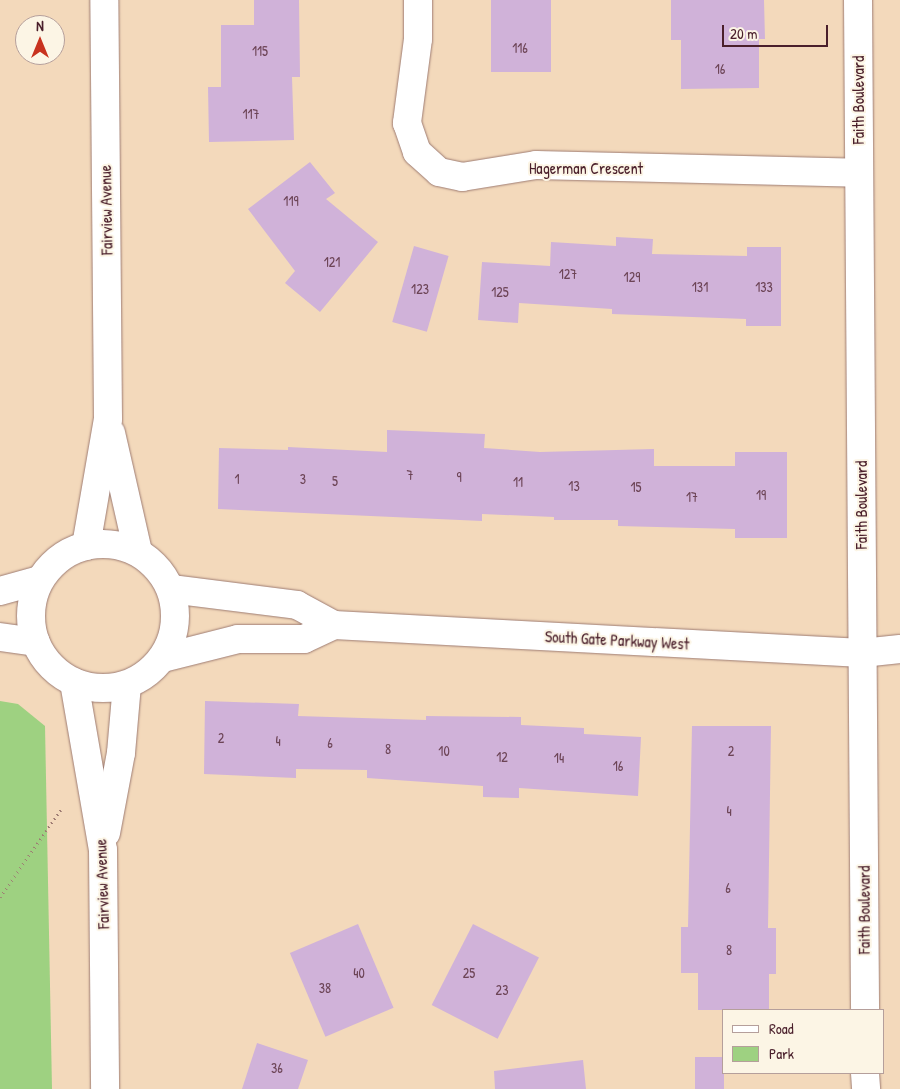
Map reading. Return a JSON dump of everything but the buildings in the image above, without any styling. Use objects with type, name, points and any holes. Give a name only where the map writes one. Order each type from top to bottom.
[{"type":"street","name":"Fairview Avenue","points":[[86,546],[108,419],[104,0]]},
{"type":"street","name":"Hagerman Crescent","points":[[418,0],[418,39],[406,123],[417,152],[440,172],[462,178],[536,165],[858,173]]},
{"type":"street","name":"Faith Boulevard","points":[[858,0],[865,1009]]},
{"type":"street","name":"Fairview Avenue","points":[[108,419],[138,552]]},
{"type":"street","points":[[86,546],[121,546],[138,552],[158,567],[171,589],[176,613],[174,628],[163,658],[147,674],[127,685],[109,688],[74,682],[44,658],[36,642],[31,621],[32,600],[40,580],[52,565],[86,546]]},
{"type":"street","points":[[0,591],[40,580]]},
{"type":"street","name":"South Gate Parkway West","points":[[171,589],[297,605],[334,625],[862,653],[900,648]]},
{"type":"street","name":"South Gate Parkway West","points":[[163,658],[238,638],[304,638],[334,625]]},
{"type":"street","points":[[0,637],[36,642]]},
{"type":"street","name":"Fairview Avenue","points":[[74,682],[103,850],[105,1089]]},
{"type":"street","points":[[103,850],[120,753],[127,685]]},
{"type":"street","points":[[866,1074],[866,1089]]},
{"type":"path","points":[[0,897],[62,808]]},
{"type":"green space","points":[[0,701],[18,704],[45,726],[52,1089],[0,1089]]}]
